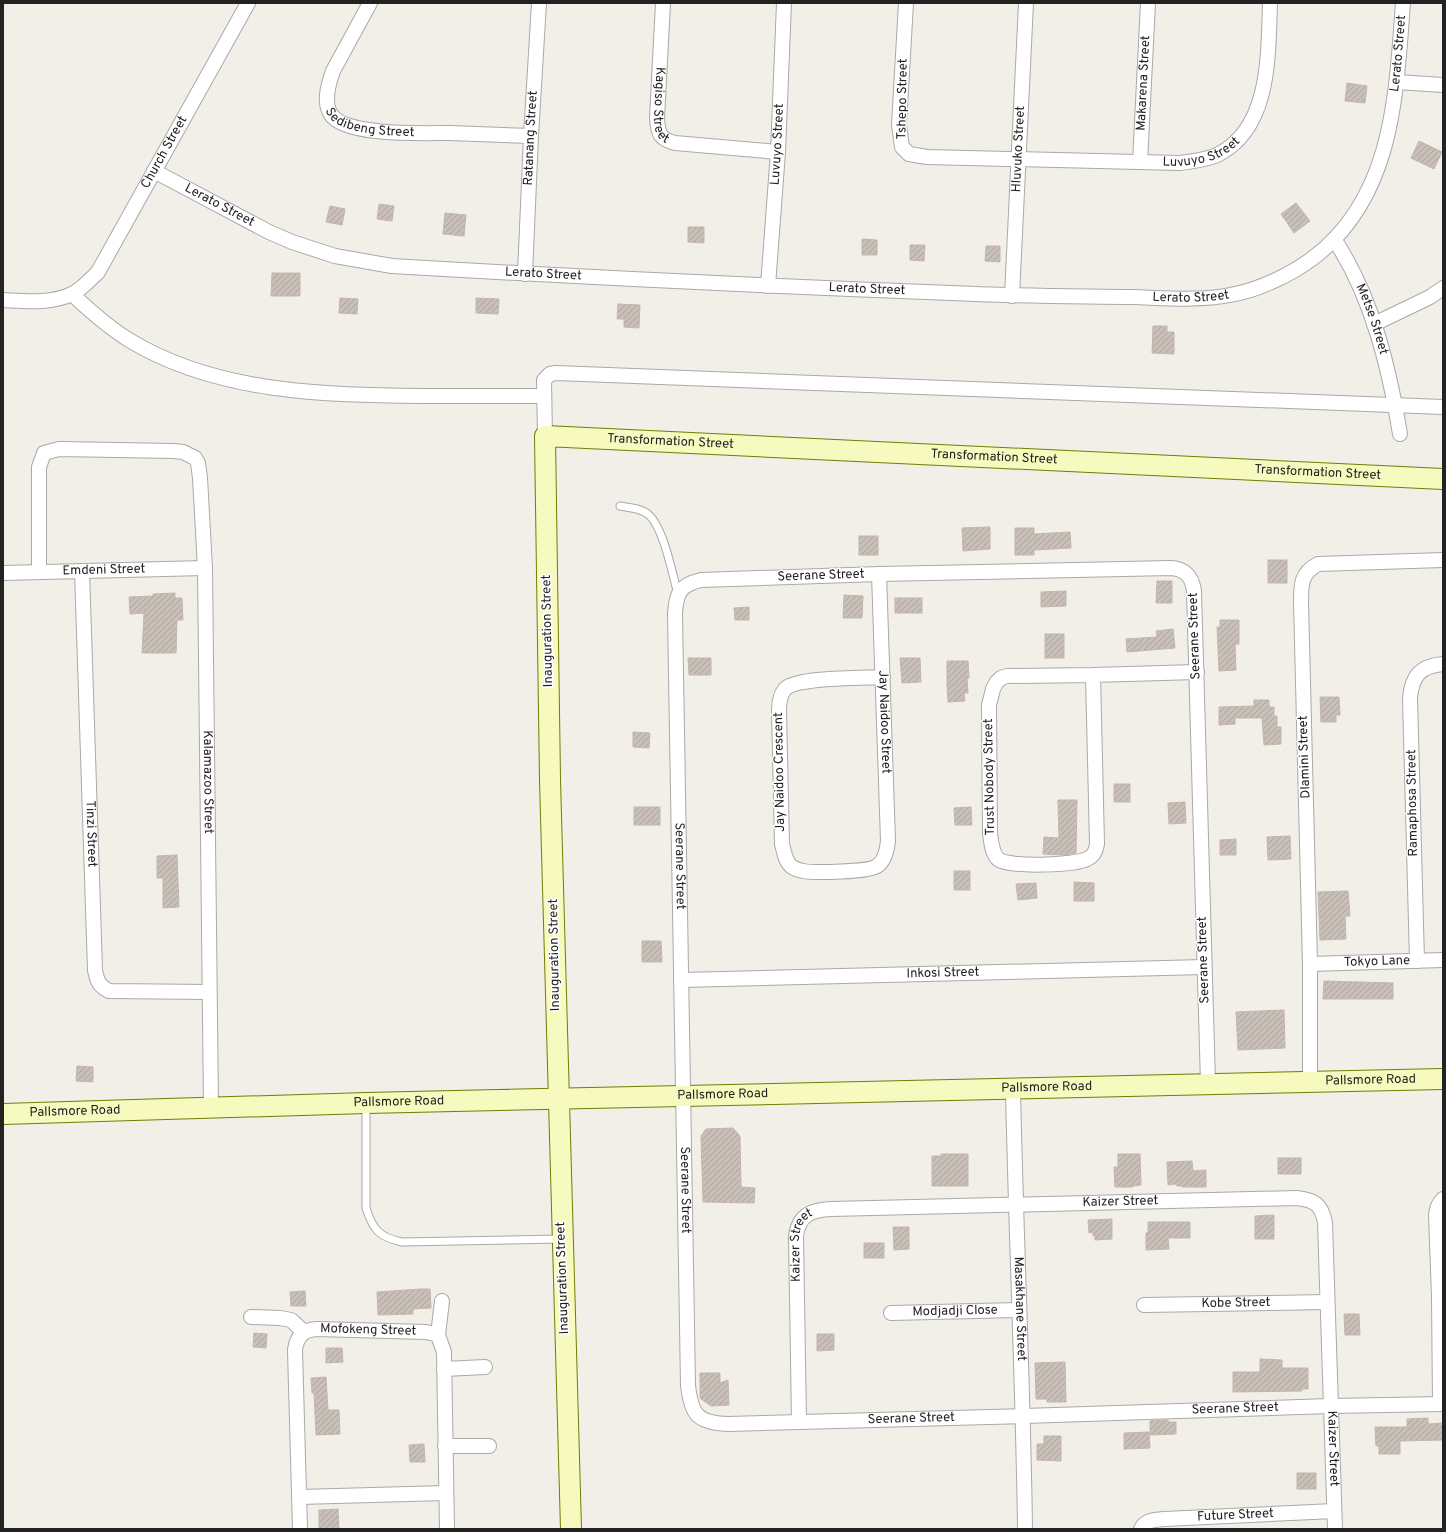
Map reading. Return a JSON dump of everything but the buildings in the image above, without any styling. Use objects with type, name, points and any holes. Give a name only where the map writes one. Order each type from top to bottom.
[{"type":"street","name":"Church Street","points":[[72,294],[87,284],[98,272],[248,3]]},
{"type":"street","name":"Sedibeng Street","points":[[370,3],[333,71],[329,82],[327,95],[328,108],[333,116],[342,123],[386,132],[531,136]]},
{"type":"street","name":"Ratanang Street","points":[[525,274],[539,3]]},
{"type":"street","name":"Kagiso Street","points":[[664,3],[657,118],[661,136],[666,141],[675,143],[778,152]]},
{"type":"street","name":"Luvuyo Street","points":[[768,286],[778,152],[784,3]]},
{"type":"street","name":"Tshepo Street","points":[[906,3],[899,125],[900,140],[905,151],[917,156],[926,157],[1019,158]]},
{"type":"street","name":"Hluvuko Street","points":[[1012,296],[1026,3]]},
{"type":"street","name":"Makarena Street","points":[[1140,162],[1148,3]]},
{"type":"street","name":"Luvuyo Street","points":[[1019,158],[1180,163],[1218,155],[1234,145],[1246,132],[1253,119],[1262,90],[1268,45],[1270,3]]},
{"type":"street","name":"Lerato Street","points":[[154,171],[269,232],[292,242],[335,256],[392,266],[768,286],[1012,296],[1198,298],[1232,295],[1251,290],[1295,269],[1312,258],[1334,239],[1354,215],[1365,197],[1374,179],[1388,134],[1397,82],[1403,3]]},
{"type":"street","points":[[1397,82],[1443,85]]},
{"type":"street","name":"Metse Street","points":[[1334,239],[1352,269],[1374,324],[1395,405],[1400,434]]},
{"type":"street","points":[[1374,324],[1430,297],[1443,288]]},
{"type":"street","points":[[3,300],[42,301],[72,294],[107,324],[129,340],[165,359],[218,376],[254,385],[316,393],[350,395],[544,396]]},
{"type":"street","name":"Inauguration Street","points":[[570,1529],[550,780],[544,380],[550,374],[556,373],[1395,405]]},
{"type":"street","points":[[1395,405],[1443,407]]},
{"type":"street","name":"Transformation Street","points":[[545,436],[1443,479]]},
{"type":"street","name":"Kalamazoo Street","points":[[39,572],[38,476],[41,459],[44,454],[59,449],[174,451],[183,452],[195,458],[198,463],[200,478],[205,568],[211,1107]]},
{"type":"street","name":"Dlamini Street","points":[[1310,1082],[1310,964],[1300,602],[1304,577],[1307,572],[1318,564],[1326,563],[1443,560]]},
{"type":"street","name":"Emdeni Street","points":[[3,573],[205,568]]},
{"type":"street","name":"Seerane Street","points":[[1208,1084],[1197,672],[1193,585],[1189,576],[1182,570],[1171,568],[879,574],[701,580],[691,582],[682,588],[676,601],[675,614],[688,1385],[691,1406],[701,1419],[718,1424],[1441,1404]]},
{"type":"street","name":"Tinzi Street","points":[[82,571],[96,980],[101,986],[109,991],[209,992]]},
{"type":"street","name":"Jay Naidoo Street","points":[[877,866],[884,857],[888,841],[879,574]]},
{"type":"street","name":"Ramaphosa Street","points":[[1417,961],[1410,698],[1414,679],[1420,672],[1427,667],[1443,664]]},
{"type":"street","name":"Trust Nobody Street","points":[[1093,675],[1097,844],[1094,853],[1087,860],[1072,864],[1018,864],[1003,862],[995,855],[990,833],[989,705],[993,689],[1001,678],[1007,676],[1197,672]]},
{"type":"street","name":"Jay Naidoo Crescent","points":[[877,866],[867,870],[810,871],[795,868],[788,862],[782,844],[779,702],[785,690],[798,683],[883,677]]},
{"type":"street","name":"Tokyo Lane","points":[[1310,964],[1443,960]]},
{"type":"street","name":"Inkosi Street","points":[[682,980],[1204,967]]},
{"type":"street","name":"Pallsmore Road","points":[[3,1114],[366,1103],[1443,1079]]},
{"type":"street","name":"Masakhane Street","points":[[1013,1089],[1015,1205],[1024,1416],[1025,1529]]},
{"type":"street","name":"Kaizer Street","points":[[799,1421],[796,1236],[798,1227],[802,1220],[813,1211],[831,1209],[1296,1198],[1306,1199],[1318,1205],[1324,1216],[1335,1529]]},
{"type":"street","points":[[1441,1404],[1441,1296],[1436,1215],[1437,1208],[1443,1199]]},
{"type":"street","points":[[442,1301],[438,1335],[444,1352],[447,1529]]},
{"type":"street","name":"Kobe Street","points":[[1144,1305],[1327,1302]]},
{"type":"street","name":"Modjadji Close","points":[[892,1313],[1019,1310]]},
{"type":"street","points":[[251,1317],[291,1320],[304,1332]]},
{"type":"street","name":"Mofokeng Street","points":[[300,1529],[295,1350],[298,1337],[304,1332],[317,1329],[426,1332],[438,1335]]},
{"type":"street","points":[[444,1369],[484,1367]]},
{"type":"street","points":[[445,1446],[489,1446]]},
{"type":"street","points":[[299,1497],[446,1493]]},
{"type":"street","name":"Future Street","points":[[1141,1529],[1148,1522],[1164,1519],[1334,1511]]},
{"type":"lane","points":[[620,506],[649,514],[663,540],[678,594]]},
{"type":"lane","points":[[366,1103],[366,1208],[370,1222],[378,1232],[388,1239],[402,1242],[562,1239]]}]
